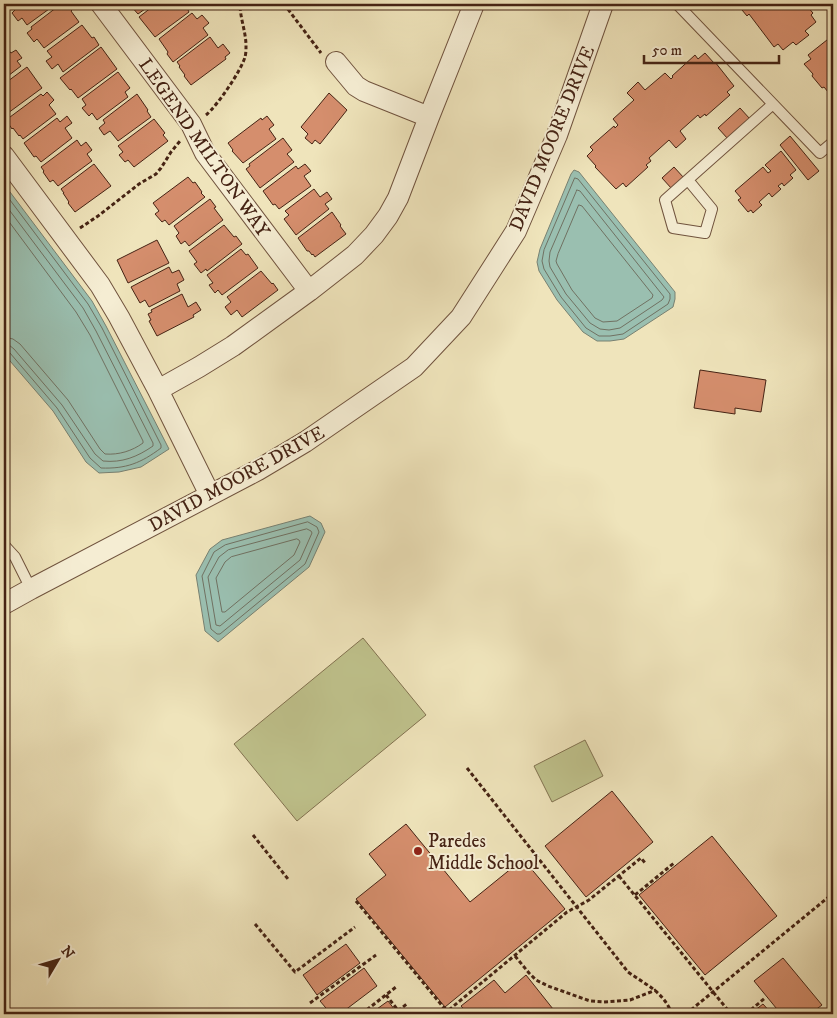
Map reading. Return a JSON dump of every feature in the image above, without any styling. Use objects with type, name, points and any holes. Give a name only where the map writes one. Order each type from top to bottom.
[{"type":"street","name":"LEGEND MILTON WAY","points":[[101,4],[191,124],[205,153],[309,291]]},
{"type":"street","points":[[158,390],[233,346],[355,255],[374,235],[398,198],[474,4]]},
{"type":"street","name":"DAVID MOORE DRIVE","points":[[4,604],[258,470],[306,442],[414,367],[462,317],[516,231],[557,135],[603,4]]},
{"type":"street","points":[[336,62],[356,86],[364,91],[429,117]]},
{"type":"street","points":[[4,156],[100,285],[158,390],[210,495]]},
{"type":"lane","points":[[677,4],[820,153],[833,142]]},
{"type":"lane","points":[[688,180],[712,209],[705,233],[673,228],[665,200],[773,104]]},
{"type":"lane","points":[[4,545],[15,557],[31,589]]},
{"type":"path","points":[[201,119],[214,109],[241,67],[245,56],[246,45],[240,4]]},
{"type":"path","points":[[284,4],[331,66],[336,62]]},
{"type":"path","points":[[76,232],[139,184],[156,174],[176,144],[184,137]]},
{"type":"path","points":[[467,768],[628,972],[656,990],[672,1014]]},
{"type":"path","points":[[253,835],[288,879]]},
{"type":"path","points":[[444,1014],[567,912],[589,900],[641,858],[646,864]]},
{"type":"path","points":[[635,895],[674,863]]},
{"type":"path","points":[[619,876],[731,1014]]},
{"type":"path","points":[[686,1014],[831,895]]},
{"type":"path","points":[[356,901],[444,1008],[460,1014]]},
{"type":"path","points":[[255,924],[295,972],[355,927]]},
{"type":"path","points":[[310,1003],[376,955]]},
{"type":"path","points":[[515,956],[536,980],[590,1000],[604,1002],[630,1000],[656,990]]},
{"type":"path","points":[[366,1014],[364,1012],[396,987]]},
{"type":"path","points":[[386,995],[400,1013],[408,1003]]},
{"type":"path","points":[[746,1014],[765,998]]},
{"type":"green space","points":[[363,638],[426,715],[297,821],[234,744]]},
{"type":"green space","points":[[585,740],[603,776],[552,802],[534,766]]},
{"type":"water","points":[[574,170],[579,172],[675,292],[673,307],[624,339],[597,341],[583,332],[557,300],[539,271],[537,262],[540,249]]},
{"type":"water","points":[[4,184],[92,301],[169,449],[141,467],[119,472],[99,473],[86,462],[53,411],[4,354]]},
{"type":"water","points":[[310,516],[321,523],[325,532],[309,567],[218,642],[205,631],[196,575],[210,549],[222,540]]},
{"type":"building","points":[[12,4],[56,4],[27,25],[22,18],[18,21],[12,13],[16,9]]},
{"type":"building","points":[[61,4],[69,4],[73,9],[71,11],[79,22],[44,48],[37,39],[34,42],[27,33],[32,29],[31,27]]},
{"type":"building","points":[[152,4],[138,14],[130,5]]},
{"type":"building","points":[[156,4],[194,5],[188,10],[189,12],[155,37],[139,17]]},
{"type":"building","points":[[737,4],[805,4],[813,13],[811,15],[816,22],[805,31],[809,35],[796,45],[793,42],[783,50],[778,44],[774,47],[749,14],[747,16]]},
{"type":"building","points":[[192,13],[197,19],[202,15],[209,23],[203,28],[208,35],[173,62],[159,39]]},
{"type":"building","points":[[82,25],[99,45],[63,72],[58,64],[52,69],[46,61],[52,57],[47,51]]},
{"type":"building","points":[[832,36],[833,98],[824,87],[822,88],[804,64],[811,59],[808,55]]},
{"type":"building","points":[[210,37],[218,48],[223,44],[230,53],[225,57],[226,59],[191,85],[177,62]]},
{"type":"building","points":[[4,46],[11,53],[16,50],[22,58],[17,61],[21,66],[4,79]]},
{"type":"building","points":[[101,47],[117,69],[78,98],[60,78]]},
{"type":"building","points":[[705,53],[715,62],[734,86],[727,92],[730,95],[706,116],[705,114],[700,118],[698,115],[680,131],[686,139],[676,148],[669,140],[649,158],[651,161],[646,165],[648,167],[626,187],[623,183],[616,189],[587,156],[593,150],[590,147],[614,126],[615,128],[618,125],[613,119],[634,100],[627,93],[638,82],[645,90],[665,73],[671,79],[695,55],[698,59]]},
{"type":"building","points":[[27,67],[42,88],[4,116],[4,84]]},
{"type":"building","points":[[118,72],[130,88],[125,92],[128,97],[97,120],[92,113],[89,116],[82,108],[86,105],[82,99]]},
{"type":"building","points":[[47,92],[54,100],[49,105],[56,114],[23,139],[12,129],[6,120],[41,94],[43,96]]},
{"type":"building","points":[[329,93],[347,110],[320,144],[315,140],[312,144],[305,138],[308,134],[301,127]]},
{"type":"building","points":[[137,94],[151,117],[118,141],[110,131],[104,135],[99,128],[105,123],[103,120]]},
{"type":"building","points":[[740,108],[750,119],[728,139],[718,128]]},
{"type":"building","points":[[67,116],[72,123],[65,128],[72,138],[41,162],[36,156],[34,157],[24,143],[57,118],[60,122]]},
{"type":"building","points":[[267,116],[274,125],[269,129],[276,139],[243,163],[232,151],[228,143],[261,118],[262,120]]},
{"type":"building","points":[[154,119],[165,133],[163,135],[168,141],[134,167],[128,160],[125,162],[119,155],[123,152],[118,146]]},
{"type":"building","points":[[790,136],[819,171],[808,180],[780,145]]},
{"type":"building","points":[[283,138],[292,150],[287,154],[294,162],[260,188],[246,169],[250,166],[249,164]]},
{"type":"building","points":[[77,140],[81,146],[86,142],[92,150],[87,154],[92,161],[58,186],[53,180],[50,182],[41,167]]},
{"type":"building","points":[[781,151],[796,170],[790,175],[793,178],[784,186],[782,183],[778,186],[781,189],[772,197],[769,193],[759,202],[762,205],[753,213],[751,210],[748,212],[738,200],[741,198],[735,191],[763,167],[768,173],[771,171],[765,165]]},
{"type":"building","points":[[94,164],[111,186],[75,212],[61,189]]},
{"type":"building","points":[[305,164],[311,171],[304,176],[311,186],[279,209],[275,204],[273,205],[263,191],[296,166],[298,169]]},
{"type":"building","points":[[674,167],[684,178],[672,189],[662,178]]},
{"type":"building","points":[[188,177],[193,183],[195,182],[205,197],[169,225],[165,220],[162,222],[155,214],[159,211],[153,203]]},
{"type":"building","points":[[314,189],[320,197],[327,192],[332,199],[325,204],[329,209],[296,235],[284,219],[289,215],[285,211]]},
{"type":"building","points":[[210,199],[223,220],[189,246],[185,241],[181,244],[176,236],[179,233],[174,226]]},
{"type":"building","points":[[332,212],[346,234],[315,257],[307,251],[298,238]]},
{"type":"building","points":[[224,225],[242,244],[207,271],[206,269],[201,273],[194,264],[197,262],[189,251]]},
{"type":"building","points":[[157,240],[169,263],[128,283],[117,260]]},
{"type":"building","points":[[241,249],[246,255],[248,254],[258,268],[222,295],[218,290],[215,293],[209,285],[213,283],[207,275]]},
{"type":"building","points":[[169,267],[172,273],[179,270],[184,280],[177,284],[180,291],[149,307],[145,300],[140,303],[131,287]]},
{"type":"building","points":[[261,271],[278,290],[242,317],[237,310],[231,315],[225,307],[231,302],[227,297]]},
{"type":"building","points":[[182,294],[188,307],[196,302],[201,310],[193,315],[194,317],[157,336],[149,321],[151,320],[148,314],[152,312],[151,310]]},
{"type":"building","points":[[700,370],[766,380],[761,412],[735,408],[735,414],[694,408]]},
{"type":"building","points":[[612,791],[653,842],[586,897],[545,846]]},
{"type":"building","points":[[406,824],[470,902],[523,859],[565,909],[445,1007],[356,899],[386,875],[369,854]]},
{"type":"building","points":[[712,836],[777,916],[705,975],[639,895]]},
{"type":"building","points":[[346,944],[360,963],[317,995],[303,975]]},
{"type":"building","points":[[783,958],[822,1005],[810,1014],[781,1014],[754,981]]},
{"type":"building","points":[[364,968],[377,986],[340,1014],[331,1014],[320,1001]]},
{"type":"building","points":[[526,975],[557,1014],[468,1014],[461,1006],[494,980],[505,993]]},
{"type":"building","points":[[388,1001],[398,1014],[370,1014]]},
{"type":"building","points":[[763,1004],[772,1014],[750,1014]]},
{"type":"place","name":"Paredes Middle School","points":[[418,851]]}]
